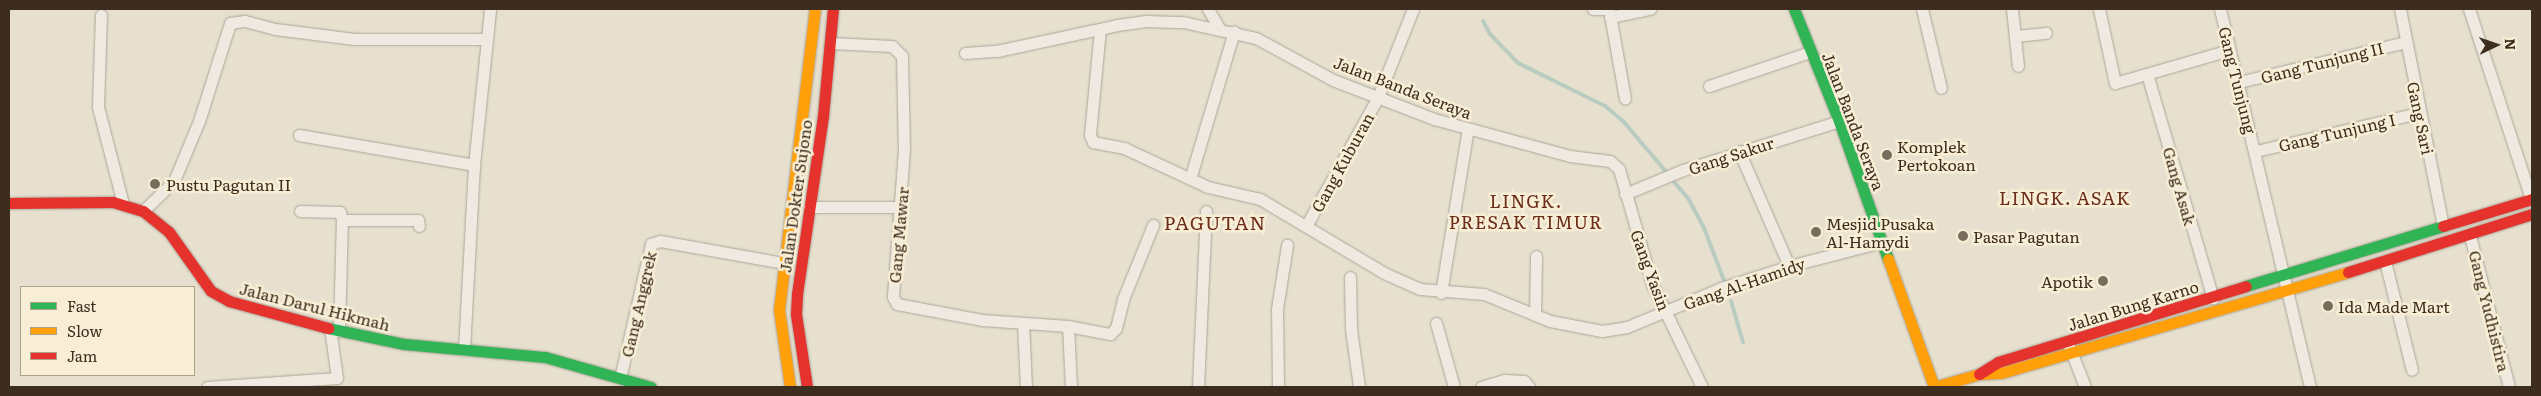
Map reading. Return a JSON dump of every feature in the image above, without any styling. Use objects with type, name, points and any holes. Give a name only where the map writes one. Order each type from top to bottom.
[{"type":"main road","points":[[790,387],[779,310],[783,263],[796,180],[815,9]]},
{"type":"main road","name":"Jalan Dokter Sujono","points":[[807,387],[796,314],[831,43],[833,9]]},
{"type":"main road","name":"Jalan Banda Seraya","points":[[1794,9],[1839,121],[1934,387]]},
{"type":"main road","name":"Jalan Bung Karno","points":[[1934,387],[1979,374],[2001,374],[2069,348],[2213,298],[2532,199]]},
{"type":"main road","name":"Jalan Darul Hikmah","points":[[9,203],[112,202],[143,211],[169,232],[211,291],[218,296],[334,329],[404,344],[546,357],[651,387]]},
{"type":"main road","points":[[2488,213],[2492,228]]},
{"type":"main road","name":"Jalan Bung Karno","points":[[2069,348],[2385,261],[2470,236],[2532,214]]},
{"type":"street","points":[[464,350],[474,165],[490,9]]},
{"type":"street","points":[[1208,9],[1219,28]]},
{"type":"street","name":"Gang Kuburan","points":[[1306,226],[1378,97],[1413,9]]},
{"type":"street","points":[[1593,9],[1610,13],[1650,9]]},
{"type":"street","points":[[1922,9],[1941,88]]},
{"type":"street","points":[[2012,9],[2018,66]]},
{"type":"street","points":[[2099,9],[2112,80],[2118,83],[2229,50]]},
{"type":"street","name":"Gang Tunjung","points":[[2220,9],[2285,276]]},
{"type":"street","name":"Gang Sari","points":[[2400,9],[2418,113],[2443,226]]},
{"type":"street","points":[[2469,9],[2532,199]]},
{"type":"street","points":[[1610,13],[1625,98]]},
{"type":"street","points":[[101,15],[98,107],[123,204]]},
{"type":"street","points":[[143,211],[174,181],[199,121],[230,23],[241,20],[275,30],[354,39],[486,39]]},
{"type":"street","name":"Jalan Banda Seraya","points":[[965,53],[997,51],[1146,21],[1183,22],[1219,28],[1266,42],[1334,80],[1468,129],[1570,156],[1610,161],[1616,164],[1621,177]]},
{"type":"street","name":"Gang Al-Hamidy","points":[[1100,29],[1091,139],[1124,148],[1190,179],[1260,199],[1396,280],[1441,293],[1484,294],[1550,321],[1602,332],[1627,326],[1789,266],[1882,242]]},
{"type":"street","points":[[1190,179],[1234,32]]},
{"type":"street","points":[[2016,36],[2046,33]]},
{"type":"street","name":"Gang Tunjung II","points":[[2239,82],[2405,42]]},
{"type":"street","name":"Gang Mawar","points":[[831,43],[892,46],[901,54],[904,149],[893,297],[896,302],[982,320],[1068,326],[1109,334],[1116,328],[1123,299],[1152,224]]},
{"type":"street","points":[[1709,86],[1810,52]]},
{"type":"street","name":"Gang Asak","points":[[2147,74],[2213,298]]},
{"type":"street","name":"Gang Tunjung I","points":[[2256,151],[2418,113]]},
{"type":"street","name":"Gang Sakur","points":[[1625,194],[1739,151],[1839,121]]},
{"type":"street","points":[[1441,293],[1468,129]]},
{"type":"street","points":[[298,135],[474,165]]},
{"type":"street","points":[[1739,151],[1789,266]]},
{"type":"street","name":"Gang Yasin","points":[[1621,177],[1652,284],[1702,387]]},
{"type":"street","points":[[809,207],[901,208]]},
{"type":"street","points":[[207,387],[337,378],[334,329],[342,220],[340,212],[300,211]]},
{"type":"street","points":[[1198,387],[1206,211]]},
{"type":"street","points":[[342,220],[418,220],[419,226]]},
{"type":"street","name":"Gang Yudhistira","points":[[2470,236],[2508,387]]},
{"type":"street","name":"Gang Anggrek","points":[[620,378],[651,244],[660,241],[783,263]]},
{"type":"street","points":[[1278,387],[1277,309],[1287,245]]},
{"type":"street","points":[[1535,315],[1536,256]]},
{"type":"street","points":[[2385,261],[2412,370]]},
{"type":"street","points":[[2285,276],[2284,290],[2310,387]]},
{"type":"street","points":[[1350,277],[1351,329],[1359,387]]},
{"type":"street","points":[[1023,323],[1026,387]]},
{"type":"street","points":[[1436,323],[1454,387]]},
{"type":"street","points":[[1068,326],[1071,387]]},
{"type":"street","points":[[2069,348],[2085,387]]},
{"type":"street","points":[[1481,387],[1504,380],[1524,380],[1529,387]]},
{"type":"waterway","points":[[1483,21],[1490,34],[1518,63],[1605,106],[1623,121],[1668,174]]},
{"type":"waterway","points":[[1674,182],[1688,198],[1704,228],[1725,283]]},
{"type":"waterway","points":[[1731,301],[1743,342]]},
{"type":"traffic: fast","points":[[1794,9],[1839,121],[1888,259]]},
{"type":"traffic: fast","points":[[2246,286],[2443,226]]},
{"type":"traffic: fast","points":[[328,328],[404,344],[545,357],[651,387]]},
{"type":"traffic: slow","points":[[790,387],[779,310],[815,9]]},
{"type":"traffic: slow","points":[[1888,259],[1934,387]]},
{"type":"traffic: slow","points":[[1934,387],[1979,374],[2001,373],[2348,272]]},
{"type":"traffic: jam","points":[[807,387],[796,314],[797,294],[823,116],[833,9]]},
{"type":"traffic: jam","points":[[2443,226],[2532,199]]},
{"type":"traffic: jam","points":[[9,203],[113,202],[143,211],[169,232],[211,291],[229,301],[328,328]]},
{"type":"traffic: jam","points":[[2348,272],[2532,214]]},
{"type":"traffic: jam","points":[[1979,374],[1998,362],[2246,286]]},
{"type":"place","name":"Komplek Pertokoan","points":[[1887,155]]},
{"type":"place","name":"Pustu Pagutan II","points":[[155,184]]},
{"type":"place","name":"Mesjid Pusaka Al-Hamydi","points":[[1816,232]]},
{"type":"place","name":"Pasar Pagutan","points":[[1963,236]]},
{"type":"place","name":"Apotik","points":[[2103,281]]},
{"type":"place","name":"Ida Made Mart","points":[[2328,306]]},
{"type":"district","name":"LINGK. ASAK","points":[[2065,198]]},
{"type":"district","name":"LINGK. PRESAK TIMUR","points":[[1526,212]]},
{"type":"district","name":"PAGUTAN","points":[[1215,223]]}]
